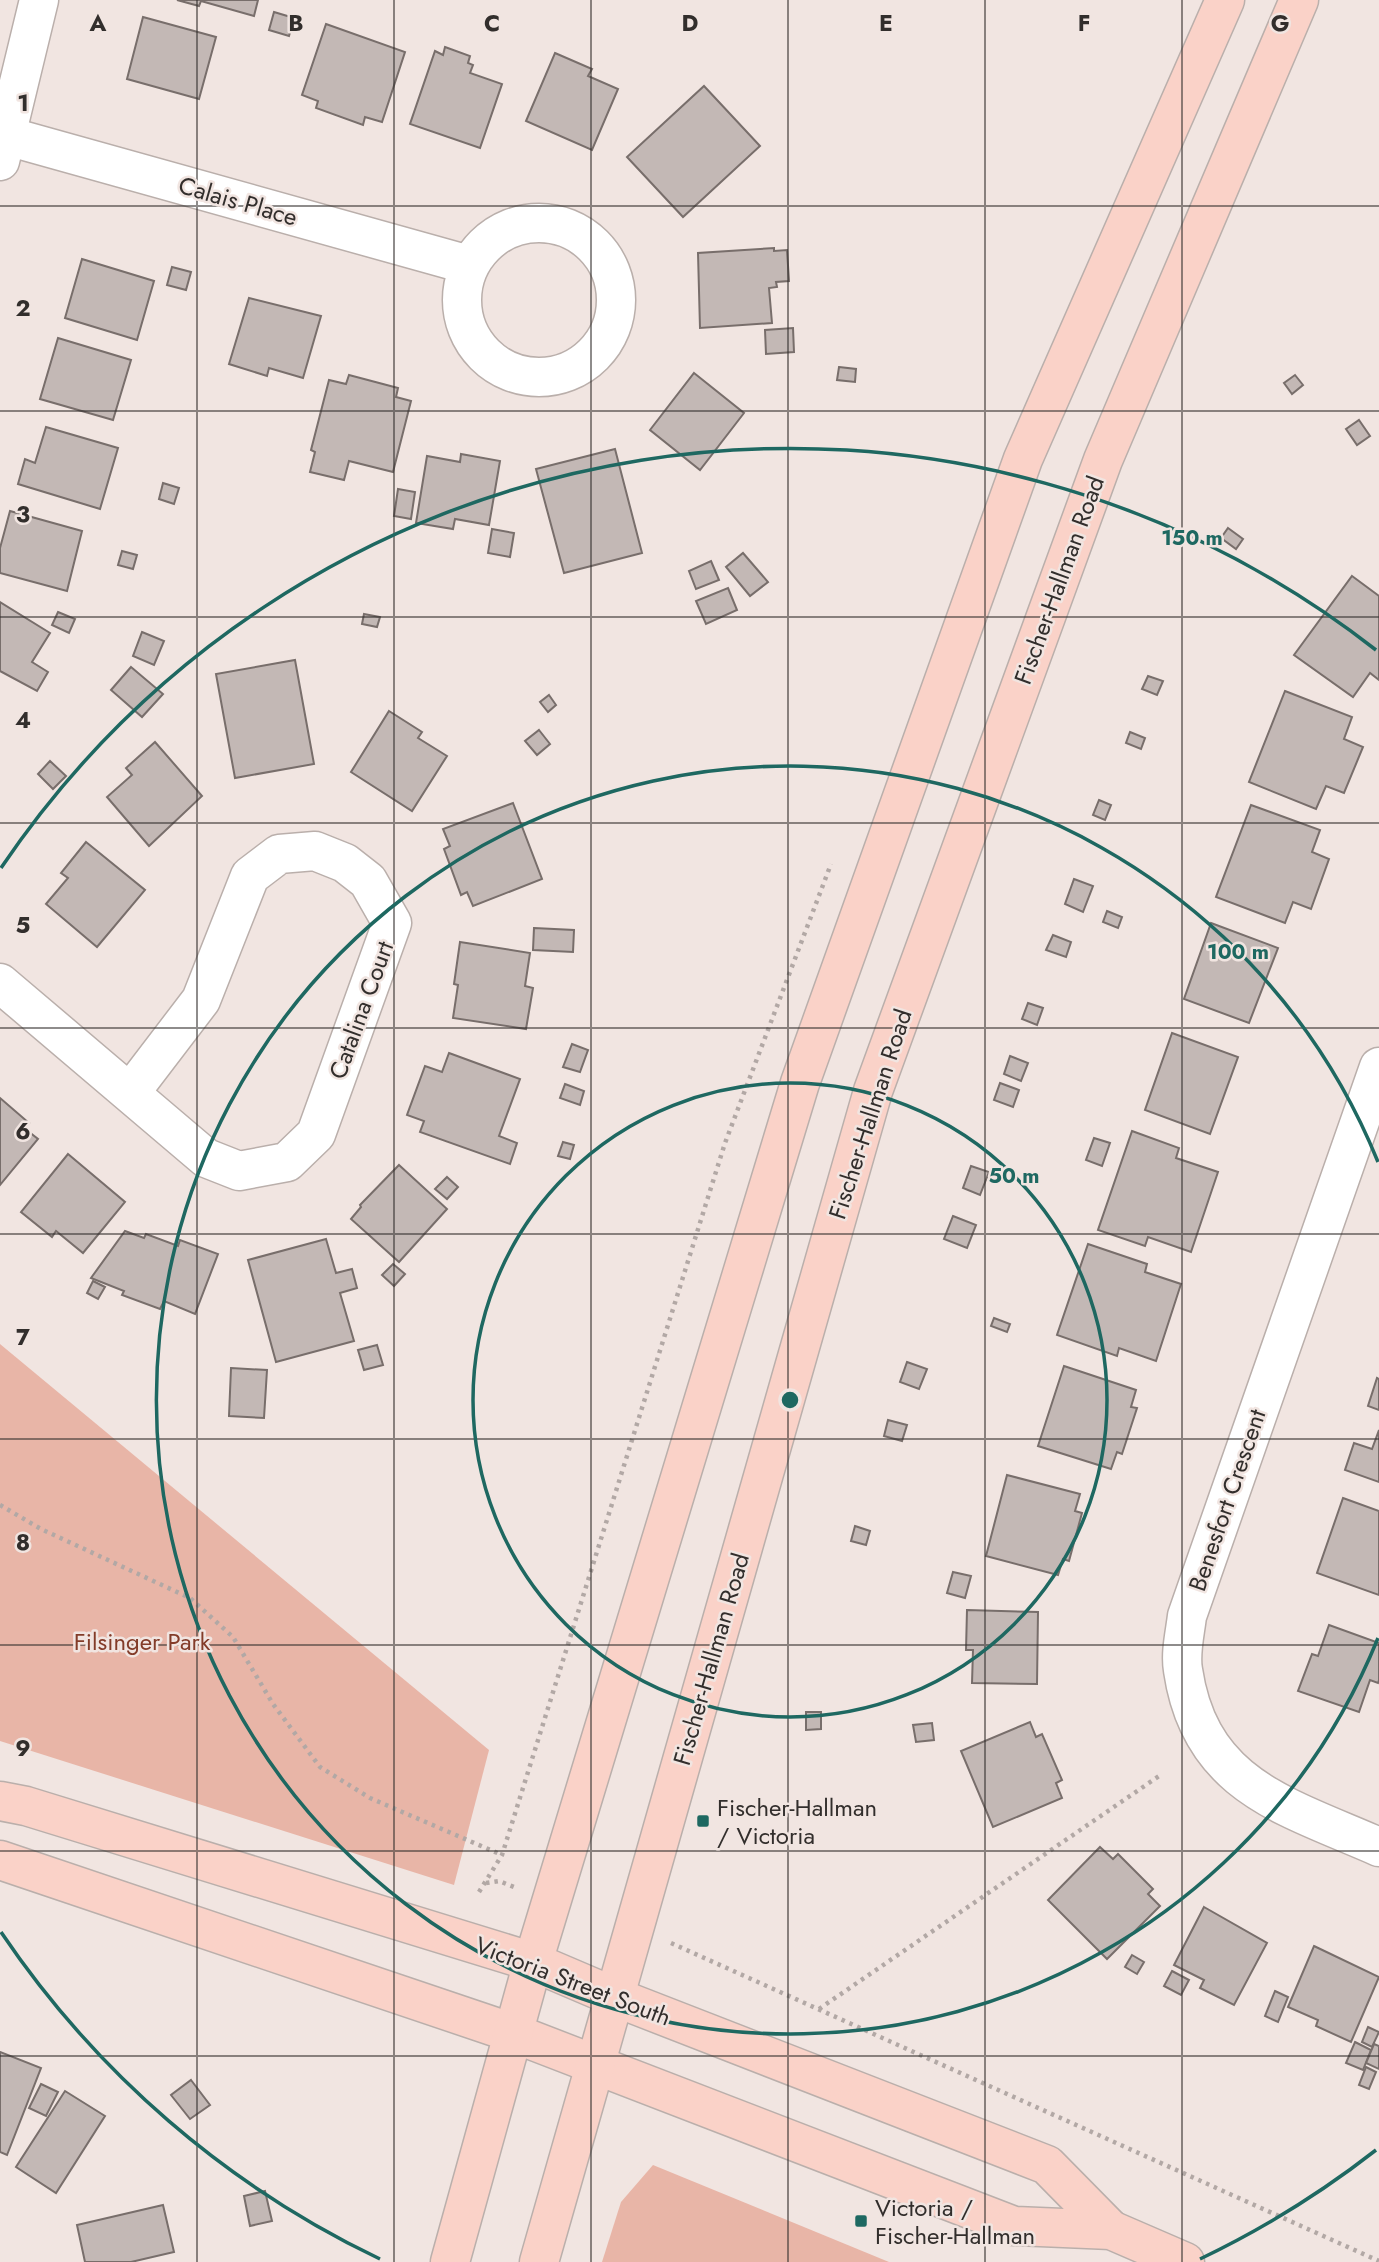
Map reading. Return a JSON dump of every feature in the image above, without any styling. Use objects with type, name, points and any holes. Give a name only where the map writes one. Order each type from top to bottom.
[{"type":"main road","points":[[450,2262],[533,1962],[800,1083],[1023,459],[1225,0]]},
{"type":"main road","name":"Fischer-Hallman Road","points":[[539,2262],[873,1091],[1102,460],[1298,0]]},
{"type":"main road","name":"Victoria Street South","points":[[0,1801],[39,1810],[533,1962],[615,1997],[1047,2165],[1111,2230]]},
{"type":"main road","name":"Victoria Street South","points":[[0,1860],[513,2033],[1013,2226],[1111,2230],[1185,2262]]},
{"type":"street","points":[[4,149],[39,0]]},
{"type":"street","name":"Calais Place","points":[[4,149],[469,265]]},
{"type":"street","points":[[542,222],[569,228],[596,246],[611,269],[617,307],[612,326],[599,350],[572,370],[546,377],[528,377],[502,368],[477,347],[465,323],[462,291],[469,265],[495,235],[520,224],[542,222]]},
{"type":"street","name":"Catalina Court","points":[[0,983],[206,1158],[239,1171],[287,1162],[316,1134],[392,923],[368,881],[345,863],[315,850],[279,854],[250,876],[201,1000],[130,1093]]},
{"type":"street","name":"Benesfort Crescent","points":[[1379,1067],[1187,1616],[1182,1668],[1194,1715],[1208,1743],[1230,1770],[1264,1796],[1379,1847]]},
{"type":"path","points":[[0,1505],[41,1529],[190,1598],[233,1637],[273,1704],[320,1768],[370,1798],[502,1855],[479,1892]]},
{"type":"path","points":[[819,2010],[1162,1774]]},
{"type":"path","points":[[485,1883],[499,1881]]},
{"type":"path","points":[[673,1944],[1379,2261]]},
{"type":"green space","name":"Filsinger Park","points":[[0,1344],[489,1750],[454,1885],[0,1741]]},
{"type":"green space","points":[[653,2165],[889,2262],[602,2262],[621,2202]]},
{"type":"building","points":[[177,0],[258,0],[254,16],[201,1],[199,6]]},
{"type":"building","points":[[274,12],[294,18],[289,36],[269,30]]},
{"type":"building","points":[[143,17],[216,37],[199,99],[127,79]]},
{"type":"building","points":[[326,24],[405,52],[382,122],[365,117],[363,125],[316,108],[318,101],[302,95]]},
{"type":"building","points":[[445,47],[470,56],[468,63],[473,65],[470,73],[502,84],[480,148],[410,124],[435,51],[443,55]]},
{"type":"building","points":[[555,53],[592,69],[588,76],[618,89],[592,150],[526,121]]},
{"type":"building","points":[[704,86],[760,146],[683,217],[627,157]]},
{"type":"building","points":[[774,248],[774,251],[787,250],[789,281],[776,282],[777,287],[769,288],[772,323],[700,328],[698,253]]},
{"type":"building","points":[[82,259],[154,281],[137,340],[65,318]]},
{"type":"building","points":[[172,267],[191,272],[186,290],[167,285]]},
{"type":"building","points":[[249,298],[321,316],[303,378],[269,368],[267,376],[229,364]]},
{"type":"building","points":[[793,328],[794,352],[766,354],[765,330]]},
{"type":"building","points":[[58,338],[131,360],[113,420],[40,399]]},
{"type":"building","points":[[839,367],[856,369],[855,382],[837,380]]},
{"type":"building","points":[[694,373],[744,413],[700,470],[650,430]]},
{"type":"building","points":[[349,375],[398,388],[396,397],[411,401],[393,472],[349,461],[344,480],[310,472],[315,452],[311,450],[329,380],[346,384]]},
{"type":"building","points":[[1295,375],[1303,385],[1292,394],[1284,383]]},
{"type":"building","points":[[1359,420],[1370,436],[1357,445],[1346,429]]},
{"type":"building","points":[[46,427],[118,448],[100,509],[18,484],[25,459],[35,463]]},
{"type":"building","points":[[615,449],[642,553],[564,573],[536,469]]},
{"type":"building","points":[[461,454],[500,461],[489,525],[455,519],[453,529],[416,523],[427,456],[460,462]]},
{"type":"building","points":[[163,483],[179,488],[174,504],[159,499]]},
{"type":"building","points":[[398,489],[415,492],[411,519],[394,516]]},
{"type":"building","points":[[10,511],[82,531],[67,591],[0,573],[0,548]]},
{"type":"building","points":[[1228,528],[1243,539],[1236,549],[1221,538]]},
{"type":"building","points":[[492,529],[514,533],[510,557],[488,553]]},
{"type":"building","points":[[122,551],[137,555],[133,569],[118,565]]},
{"type":"building","points":[[743,553],[768,582],[750,596],[726,567]]},
{"type":"building","points":[[711,561],[719,580],[696,589],[689,571]]},
{"type":"building","points":[[1352,576],[1379,596],[1379,680],[1370,673],[1353,697],[1294,655]]},
{"type":"building","points":[[728,588],[737,610],[706,624],[696,601]]},
{"type":"building","points":[[0,602],[50,633],[32,662],[48,672],[37,691],[0,671]]},
{"type":"building","points":[[58,612],[75,619],[69,633],[52,625]]},
{"type":"building","points":[[364,614],[380,617],[377,627],[362,624]]},
{"type":"building","points":[[142,632],[164,641],[154,665],[133,656]]},
{"type":"building","points":[[295,660],[314,764],[235,778],[216,674]]},
{"type":"building","points":[[131,667],[163,694],[142,717],[111,690]]},
{"type":"building","points":[[1148,676],[1163,681],[1157,695],[1142,689]]},
{"type":"building","points":[[1285,691],[1352,717],[1344,739],[1363,747],[1344,793],[1326,786],[1316,809],[1249,782]]},
{"type":"building","points":[[549,695],[556,705],[548,712],[540,702]]},
{"type":"building","points":[[389,711],[422,732],[418,738],[447,756],[412,811],[351,772]]},
{"type":"building","points":[[539,730],[550,744],[537,755],[525,741]]},
{"type":"building","points":[[1130,732],[1145,738],[1141,749],[1126,743]]},
{"type":"building","points":[[155,742],[202,796],[149,846],[107,797],[132,775],[126,768]]},
{"type":"building","points":[[50,761],[66,776],[53,789],[38,774]]},
{"type":"building","points":[[1099,800],[1111,805],[1105,820],[1093,815]]},
{"type":"building","points":[[513,803],[542,879],[473,906],[467,892],[461,895],[444,849],[450,846],[443,829]]},
{"type":"building","points":[[1251,805],[1320,830],[1312,852],[1329,859],[1311,909],[1293,902],[1285,923],[1216,897]]},
{"type":"building","points":[[86,842],[145,890],[97,947],[46,904],[68,878],[61,873]]},
{"type":"building","points":[[1074,879],[1093,886],[1083,912],[1065,904]]},
{"type":"building","points":[[1107,911],[1122,917],[1118,928],[1103,922]]},
{"type":"building","points":[[1211,923],[1278,948],[1249,1023],[1184,999]]},
{"type":"building","points":[[534,928],[574,930],[573,952],[533,950]]},
{"type":"building","points":[[1053,935],[1071,942],[1066,957],[1046,950]]},
{"type":"building","points":[[460,942],[530,953],[525,986],[533,988],[526,1029],[453,1018],[458,985],[454,984]]},
{"type":"building","points":[[1028,1003],[1043,1008],[1037,1025],[1022,1019]]},
{"type":"building","points":[[1172,1033],[1238,1057],[1210,1134],[1145,1110]]},
{"type":"building","points":[[572,1044],[588,1050],[580,1072],[563,1067]]},
{"type":"building","points":[[449,1053],[520,1079],[499,1136],[517,1143],[510,1164],[420,1132],[424,1121],[407,1115],[425,1066],[442,1072]]},
{"type":"building","points":[[1010,1056],[1028,1063],[1021,1081],[1004,1074]]},
{"type":"building","points":[[1000,1083],[1019,1090],[1013,1107],[994,1100]]},
{"type":"building","points":[[565,1084],[584,1091],[580,1105],[560,1098]]},
{"type":"building","points":[[0,1098],[29,1123],[24,1128],[38,1139],[0,1185]]},
{"type":"building","points":[[1132,1131],[1179,1148],[1176,1158],[1218,1172],[1191,1252],[1148,1237],[1145,1246],[1098,1230]]},
{"type":"building","points":[[1094,1138],[1110,1143],[1102,1166],[1086,1160]]},
{"type":"building","points":[[563,1142],[574,1145],[570,1159],[558,1156]]},
{"type":"building","points":[[68,1154],[125,1202],[83,1253],[56,1231],[52,1237],[21,1212]]},
{"type":"building","points":[[399,1165],[447,1209],[399,1262],[351,1219],[360,1205]]},
{"type":"building","points":[[971,1166],[989,1172],[980,1195],[963,1188]]},
{"type":"building","points":[[447,1177],[458,1187],[447,1199],[435,1189]]},
{"type":"building","points":[[953,1216],[976,1225],[967,1248],[944,1239]]},
{"type":"building","points":[[125,1231],[144,1238],[146,1234],[178,1246],[180,1240],[218,1254],[195,1314],[164,1301],[160,1309],[122,1295],[124,1291],[91,1278]]},
{"type":"building","points":[[326,1239],[336,1273],[352,1269],[357,1288],[340,1293],[354,1341],[276,1362],[248,1260]]},
{"type":"building","points":[[1088,1244],[1147,1264],[1145,1272],[1181,1284],[1156,1361],[1119,1348],[1117,1356],[1057,1335]]},
{"type":"building","points":[[393,1264],[405,1274],[394,1286],[382,1275]]},
{"type":"building","points":[[93,1281],[105,1287],[98,1299],[87,1293]]},
{"type":"building","points":[[994,1318],[1010,1324],[1007,1332],[991,1326]]},
{"type":"building","points":[[377,1345],[383,1365],[364,1370],[358,1350]]},
{"type":"building","points":[[907,1362],[927,1369],[919,1389],[900,1382]]},
{"type":"building","points":[[1064,1366],[1136,1390],[1131,1407],[1137,1408],[1122,1454],[1117,1452],[1111,1469],[1038,1446]]},
{"type":"building","points":[[231,1368],[267,1370],[264,1418],[229,1416]]},
{"type":"building","points":[[1377,1378],[1379,1379],[1379,1410],[1368,1406]]},
{"type":"building","points":[[888,1420],[907,1425],[902,1441],[884,1436]]},
{"type":"building","points":[[1379,1430],[1379,1482],[1345,1470],[1354,1443],[1372,1449]]},
{"type":"building","points":[[1007,1475],[1080,1494],[1075,1511],[1082,1513],[1069,1561],[1063,1559],[1058,1575],[986,1556]]},
{"type":"building","points":[[1343,1498],[1379,1511],[1379,1595],[1317,1573]]},
{"type":"building","points":[[855,1526],[870,1531],[866,1545],[851,1541]]},
{"type":"building","points":[[953,1572],[971,1576],[965,1598],[947,1593]]},
{"type":"building","points":[[967,1610],[1038,1612],[1037,1684],[972,1683],[973,1650],[966,1650]]},
{"type":"building","points":[[1329,1625],[1379,1643],[1379,1680],[1378,1683],[1370,1680],[1359,1712],[1298,1691],[1312,1654],[1318,1656]]},
{"type":"building","points":[[806,1712],[821,1712],[821,1729],[806,1730]]},
{"type":"building","points":[[1030,1722],[1036,1737],[1042,1734],[1062,1780],[1056,1783],[1062,1798],[993,1827],[961,1751]]},
{"type":"building","points":[[932,1723],[934,1740],[916,1742],[913,1725]]},
{"type":"building","points":[[1100,1847],[1113,1859],[1118,1854],[1153,1889],[1148,1894],[1160,1906],[1107,1959],[1048,1900]]},
{"type":"building","points":[[1204,1907],[1267,1943],[1234,2005],[1200,1988],[1204,1980],[1174,1965]]},
{"type":"building","points":[[1314,1946],[1379,1977],[1351,2042],[1316,2026],[1318,2020],[1288,2007]]},
{"type":"building","points":[[1132,1955],[1144,1962],[1137,1974],[1125,1967]]},
{"type":"building","points":[[1172,1971],[1189,1980],[1181,1995],[1164,1986]]},
{"type":"building","points":[[1275,1991],[1288,1997],[1278,2022],[1265,2016]]},
{"type":"building","points":[[1368,2027],[1379,2032],[1372,2047],[1362,2042]]},
{"type":"building","points":[[1355,2042],[1371,2050],[1363,2070],[1346,2063]]},
{"type":"building","points":[[1374,2044],[1379,2046],[1379,2069],[1366,2063]]},
{"type":"building","points":[[0,2052],[41,2068],[7,2155],[0,2152]]},
{"type":"building","points":[[1366,2067],[1376,2072],[1369,2089],[1359,2085]]},
{"type":"building","points":[[191,2080],[210,2105],[190,2119],[171,2095]]},
{"type":"building","points":[[41,2084],[58,2092],[46,2116],[29,2108]]},
{"type":"building","points":[[65,2091],[105,2116],[56,2193],[16,2167]]},
{"type":"building","points":[[265,2191],[272,2221],[250,2226],[244,2196]]},
{"type":"building","points":[[163,2205],[174,2252],[131,2262],[85,2262],[77,2225]]},
{"type":"place","name":"Fischer-Hallman / Victoria","points":[[703,1821]]},
{"type":"place","name":"Victoria / Fischer-Hallman","points":[[861,2221]]}]
